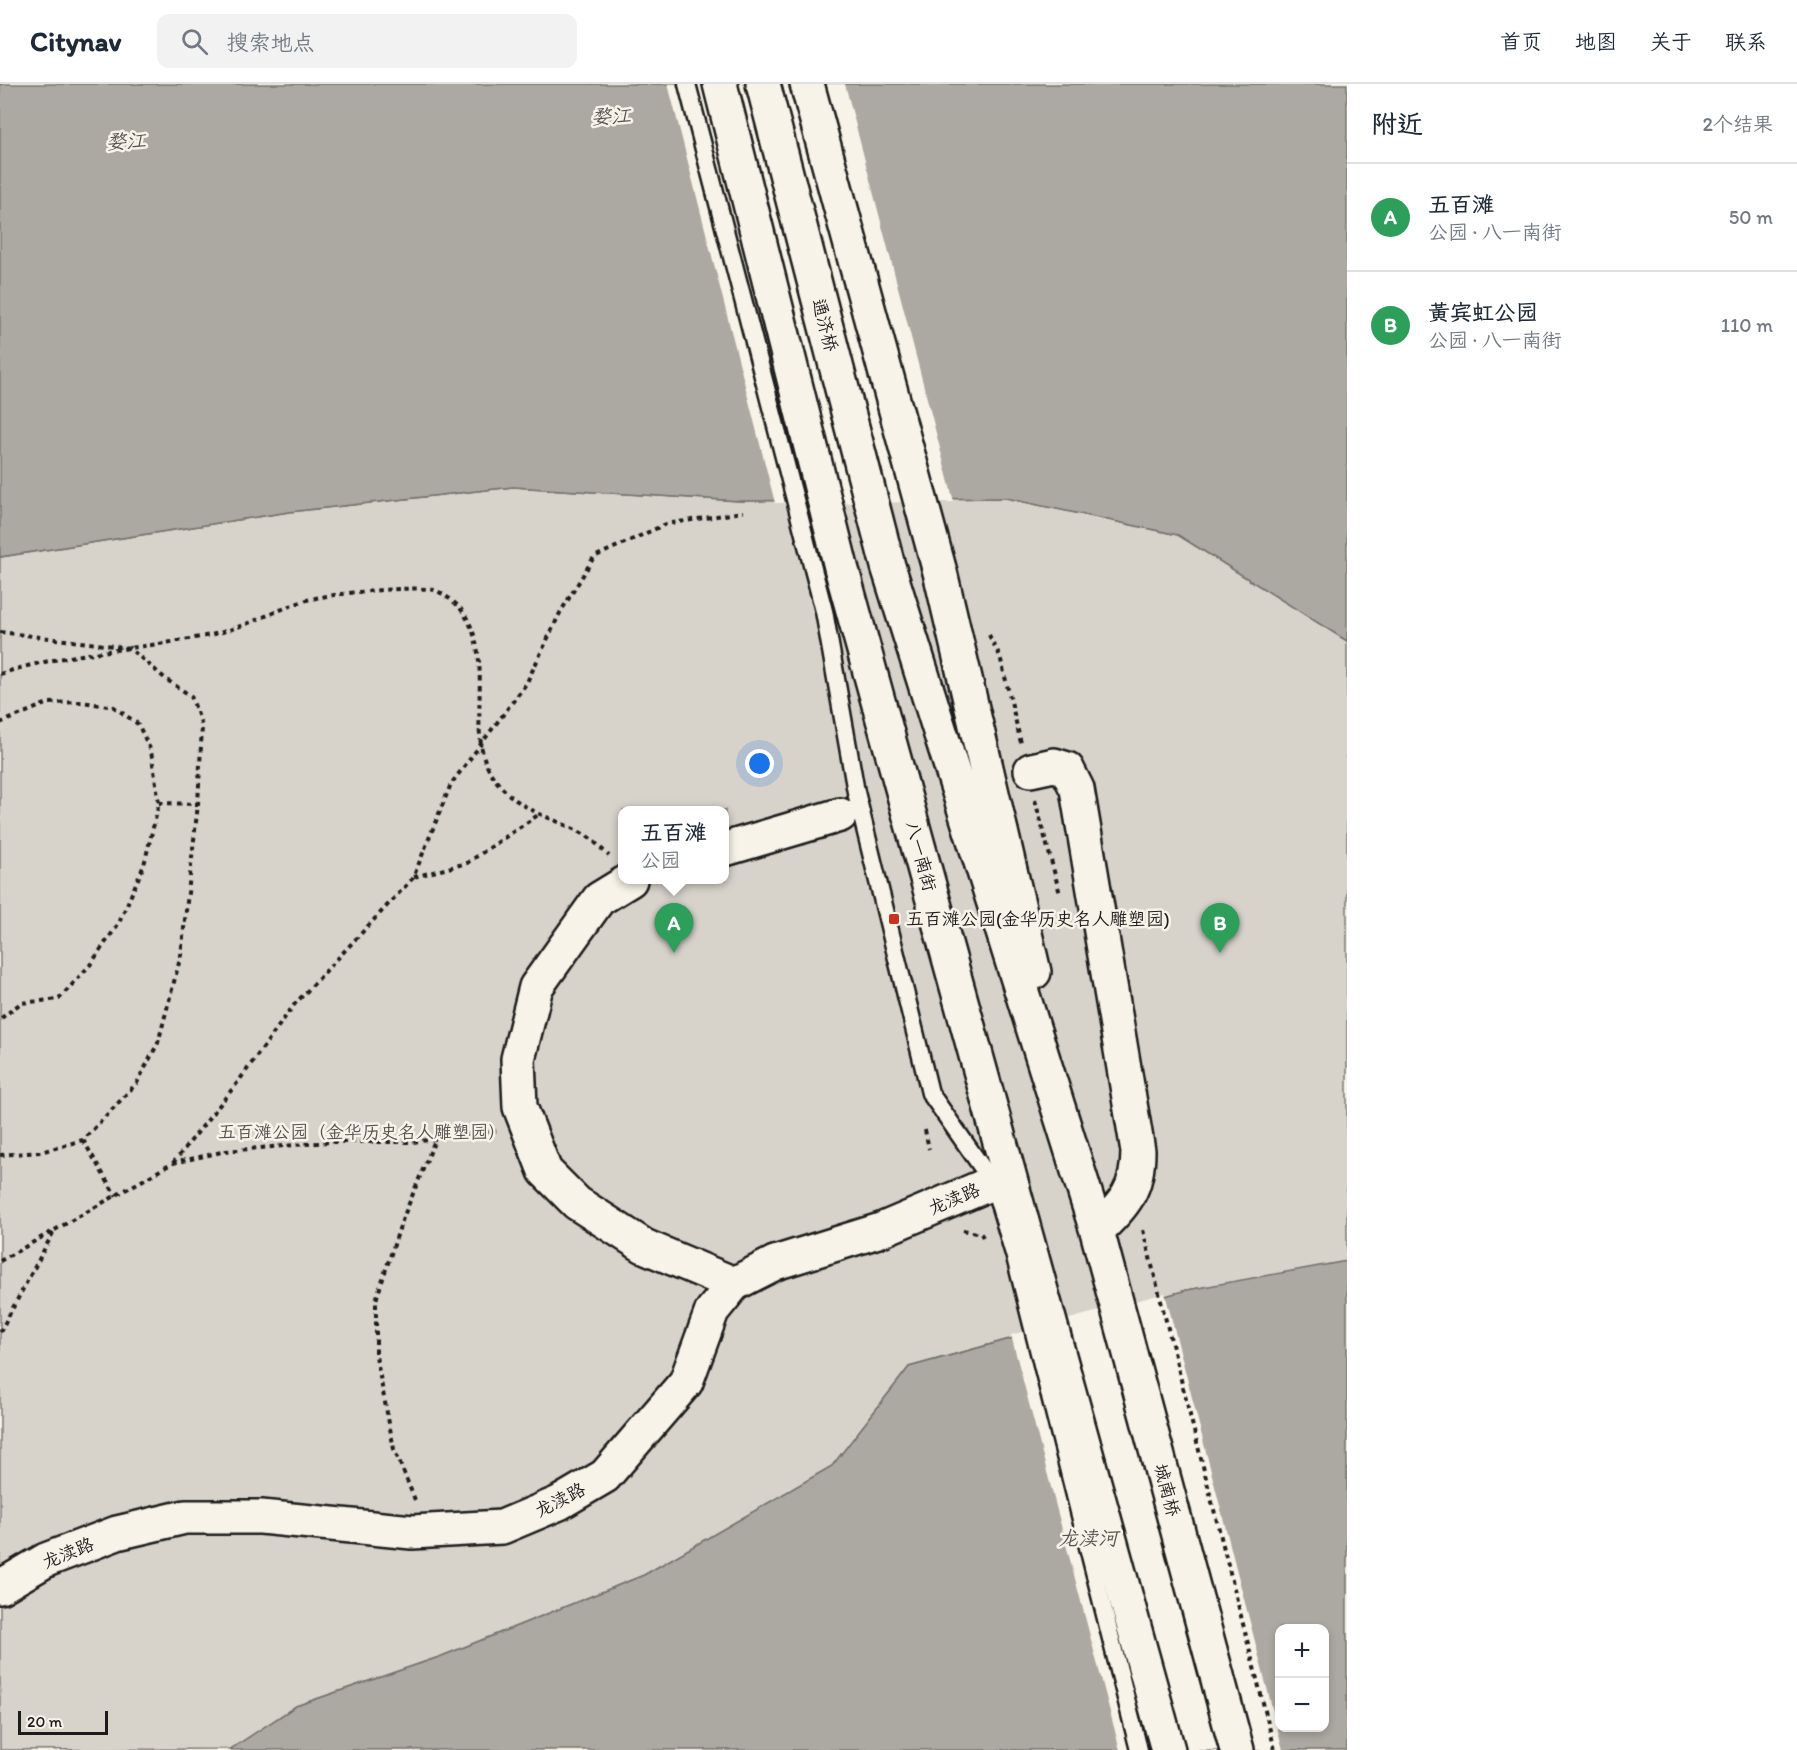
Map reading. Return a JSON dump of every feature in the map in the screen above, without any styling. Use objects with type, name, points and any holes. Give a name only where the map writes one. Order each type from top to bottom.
[{"type":"main road","name":"八一南街","points":[[720,84],[841,567],[1000,1179],[1023,1256]]},
{"type":"main road","name":"通济桥","points":[[763,84],[888,566],[1068,1142]]},
{"type":"main road","points":[[807,84],[940,572],[1028,940],[1068,1142],[1097,1231],[1127,1200],[1138,1174],[1138,1151],[1077,789],[1067,769],[1054,765],[1031,771]]},
{"type":"main road","points":[[729,848],[840,815]]},
{"type":"main road","points":[[618,871],[537,987],[518,1059],[520,1107],[545,1171],[577,1203],[644,1246],[734,1284]]},
{"type":"main road","name":"龙渎路","points":[[0,1587],[46,1560],[117,1533],[184,1517],[261,1517],[412,1532],[502,1527],[559,1503],[605,1476],[686,1382],[712,1311],[734,1284],[775,1263],[881,1230],[1000,1179]]},
{"type":"main road","name":"城南桥","points":[[1097,1231],[1237,1750]]},
{"type":"main road","points":[[1023,1256],[1168,1750]]},
{"type":"lane","points":[[687,84],[824,611],[856,792],[930,1093],[1000,1179]]},
{"type":"lane","points":[[1023,1256],[1139,1750]]},
{"type":"path","points":[[173,1163],[238,1082],[294,1005],[413,878],[451,784],[526,684],[560,613],[594,557],[666,525],[743,512]]},
{"type":"path","points":[[0,674],[39,661],[207,636],[310,599],[378,590],[434,590],[459,606],[476,636],[480,664],[482,742],[493,776],[509,795],[538,815],[586,836],[618,866]]},
{"type":"path","points":[[0,632],[128,648],[167,680],[192,696],[202,726],[198,804],[181,955],[158,1043],[137,1083],[83,1140],[41,1152],[0,1155]]},
{"type":"path","points":[[0,723],[48,703],[82,702],[114,706],[138,724],[151,751],[159,803],[140,875],[119,923],[90,965],[59,999],[21,1003],[0,1019]]},
{"type":"path","points":[[159,803],[198,804]]},
{"type":"path","points":[[413,878],[467,863],[538,815]]},
{"type":"path","points":[[0,1261],[173,1163],[226,1151],[329,1142],[435,1140],[528,1127]]},
{"type":"path","points":[[83,1140],[116,1196]]},
{"type":"path","points":[[428,1531],[394,1449],[376,1356],[376,1300],[401,1223],[435,1140]]},
{"type":"path","points":[[958,1229],[981,1234],[987,1242]]},
{"type":"path","points":[[0,1332],[55,1231]]},
{"type":"path","points":[[1149,1258],[1275,1750]]},
{"type":"green space","name":"五百滩公园（金华历史名人雕塑园）","points":[[513,487],[740,501],[1006,498],[1178,535],[1347,641],[1347,1264],[1187,1290],[909,1367],[832,1466],[644,1575],[442,1656],[296,1706],[233,1749],[0,1750],[0,557],[289,512]]},
{"type":"water","name":"婺江","points":[[0,84],[1347,84],[1347,641],[1178,535],[1006,498],[740,501],[513,487],[289,512],[0,557]]},
{"type":"water","name":"龙渎河","points":[[1347,1261],[1347,1750],[229,1750],[296,1706],[442,1656],[644,1575],[832,1466],[909,1367],[1187,1290]]},
{"type":"pier","points":[[668,84],[845,84],[954,502],[775,503]]},
{"type":"pier","points":[[1165,1293],[1275,1719],[1275,1732],[1278,1732],[1283,1750],[1120,1750],[1011,1335]]},
{"type":"tunnel","points":[[840,815],[1031,770]]},
{"type":"place","name":"五百滩公园(金华历史名人雕塑园)","points":[[894,919]]},
{"type":"place","name":"五百滩","points":[[674,953]]},
{"type":"place","name":"黄宾虹公园","points":[[1220,953]]}]
